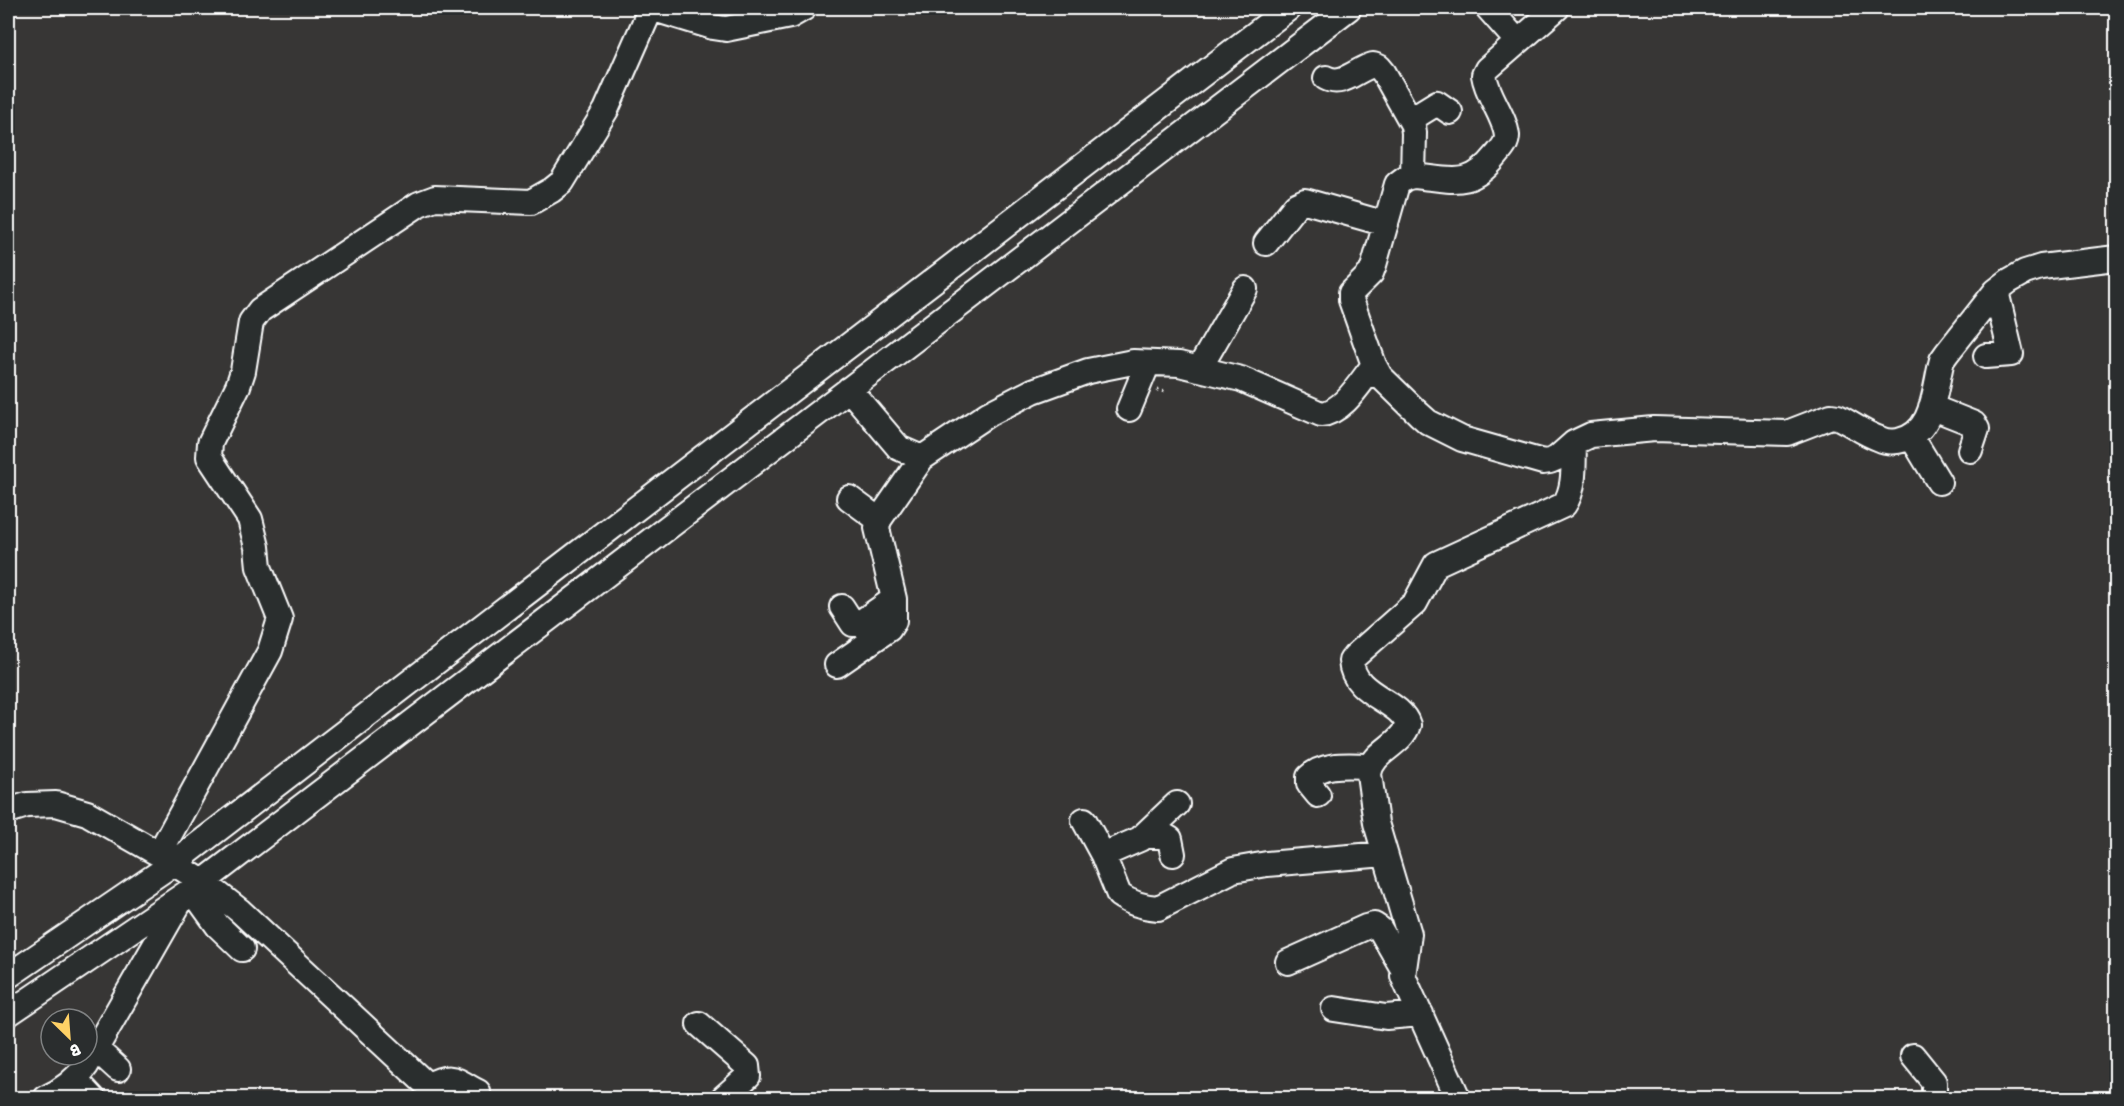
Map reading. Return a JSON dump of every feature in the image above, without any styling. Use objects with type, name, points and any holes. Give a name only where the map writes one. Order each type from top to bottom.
[{"type":"street","points":[[166,858],[270,651],[280,619],[259,567],[250,519],[209,456],[210,443],[243,371],[251,322],[260,310],[419,204],[435,198],[531,202],[552,190],[562,182],[606,110],[651,8],[726,29],[790,16],[804,8]]},
{"type":"street","points":[[8,976],[1289,8]]},
{"type":"street","points":[[8,1014],[193,889],[1349,8]]},
{"type":"street","points":[[1488,8],[1518,42]]},
{"type":"street","points":[[1557,8],[1487,69],[1484,75],[1506,132],[1506,144],[1485,170],[1470,178],[1461,180],[1413,176],[1397,184],[1371,273],[1351,293],[1351,300],[1380,376],[1428,422],[1462,439],[1543,462],[1557,458],[1574,443],[1591,435],[1641,429],[1787,433],[1831,416],[1838,417],[1881,440],[1891,442],[1911,436],[1924,426],[1942,360],[1996,291],[2025,272],[2042,267],[2116,258]]},
{"type":"street","points":[[1326,78],[1333,82],[1341,81],[1367,67],[1373,65],[1379,67],[1411,119],[1414,133],[1413,176]]},
{"type":"street","points":[[1411,119],[1437,103],[1450,112]]},
{"type":"street","points":[[1266,243],[1296,205],[1305,201],[1386,224]]},
{"type":"street","points":[[1199,369],[1245,289]]},
{"type":"street","points":[[1986,356],[2011,354],[1996,291]]},
{"type":"street","points":[[837,665],[889,629],[894,621],[894,599],[877,528],[879,520],[922,458],[988,414],[1033,391],[1088,371],[1133,362],[1179,364],[1241,379],[1321,414],[1330,414],[1339,409],[1374,365]]},
{"type":"street","points":[[1130,409],[1148,363]]},
{"type":"street","points":[[849,389],[899,448],[922,458]]},
{"type":"street","points":[[1931,407],[1974,424],[1977,429],[1970,450]]},
{"type":"street","points":[[1911,436],[1939,482]]},
{"type":"street","points":[[1458,1098],[1403,976],[1409,934],[1376,823],[1369,774],[1370,766],[1375,759],[1401,737],[1408,725],[1402,714],[1365,688],[1352,667],[1351,661],[1415,603],[1436,564],[1564,505],[1572,487],[1574,443]]},
{"type":"street","points":[[849,498],[879,520]]},
{"type":"street","points":[[842,607],[853,624],[858,624],[894,599]]},
{"type":"street","points":[[1318,795],[1309,784],[1309,777],[1313,773],[1336,766],[1370,766]]},
{"type":"street","points":[[8,811],[27,805],[56,804],[87,813],[166,858],[193,889],[218,926],[242,949]]},
{"type":"street","points":[[1103,855],[1144,836],[1177,804]]},
{"type":"street","points":[[1084,820],[1103,855],[1119,895],[1146,907],[1158,908],[1233,870],[1267,864],[1385,854]]},
{"type":"street","points":[[1144,836],[1165,836],[1170,839],[1173,854]]},
{"type":"street","points":[[99,1044],[193,889]]},
{"type":"street","points":[[193,889],[240,911],[434,1092],[440,1079],[450,1077],[478,1092]]},
{"type":"street","points":[[1288,962],[1374,925],[1380,929],[1403,969]]},
{"type":"street","points":[[1334,1009],[1386,1017],[1421,1014]]},
{"type":"street","points":[[699,1024],[747,1066],[748,1076],[723,1098]]},
{"type":"street","points":[[99,1052],[118,1068]]},
{"type":"street","points":[[1913,1056],[1934,1082],[1934,1098]]},
{"type":"street","points":[[46,1098],[76,1080],[84,1067]]},
{"type":"street","points":[[76,1080],[93,1098]]}]
